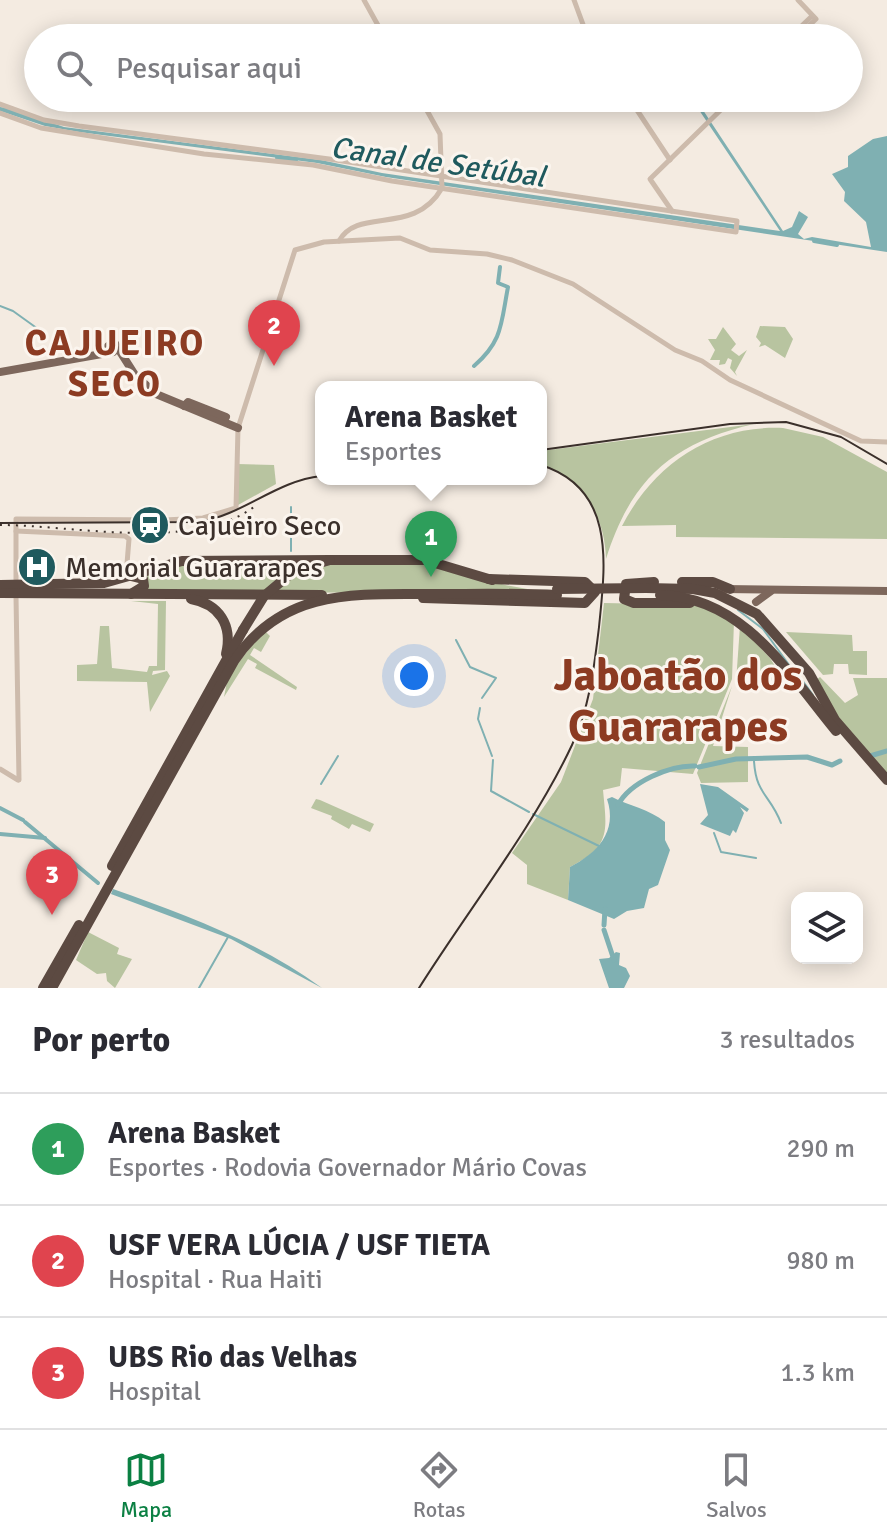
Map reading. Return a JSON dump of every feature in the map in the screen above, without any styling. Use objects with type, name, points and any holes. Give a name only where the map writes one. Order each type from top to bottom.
[{"type":"highway","points":[[41,988],[264,596],[295,570],[330,560]]},
{"type":"highway","points":[[122,579],[182,561],[431,560],[489,579],[557,592]]},
{"type":"highway","points":[[0,584],[141,577],[144,586],[139,592],[125,595]]},
{"type":"highway","points":[[406,594],[438,601],[585,603],[593,598],[595,590],[585,582],[489,579]]},
{"type":"highway","points":[[718,607],[628,602],[623,597],[623,588],[634,582],[713,582],[730,589]]},
{"type":"highway","points":[[0,595],[521,594],[693,589],[727,597],[757,614],[804,666],[839,725],[887,780]]},
{"type":"highway","points":[[646,592],[682,596],[718,607],[747,628],[887,790]]},
{"type":"highway","points":[[54,988],[241,651],[266,625],[291,610],[343,594]]},
{"type":"highway","points":[[509,602],[521,594]]},
{"type":"highway","points":[[169,595],[206,603],[225,620],[228,645],[221,669]]},
{"type":"highway","points":[[792,678],[800,679],[804,666]]},
{"type":"main road","points":[[0,372],[114,351],[151,391],[239,425]]},
{"type":"main road","points":[[0,584],[122,579]]},
{"type":"main road","points":[[693,589],[887,591]]},
{"type":"main road","points":[[753,589],[758,594],[757,614]]},
{"type":"main road","points":[[756,602],[765,593],[780,589]]},
{"type":"main road","points":[[0,595],[69,595]]},
{"type":"street","points":[[364,0],[377,24]]},
{"type":"street","points":[[574,0],[583,24]]},
{"type":"street","points":[[798,0],[814,18]]},
{"type":"street","points":[[806,24],[814,18]]},
{"type":"street","points":[[809,24],[814,18]]},
{"type":"street","points":[[0,104],[44,120],[79,126],[329,159],[443,183],[737,221],[736,227],[313,165],[204,154],[45,129],[0,113]]},
{"type":"street","points":[[338,242],[359,223],[398,220],[426,208],[443,183],[440,134],[428,112]]},
{"type":"street","points":[[638,112],[670,160]]},
{"type":"street","points":[[673,212],[650,179],[718,112]]},
{"type":"street","points":[[16,582],[16,519],[164,520],[203,518],[236,508],[239,425],[295,250],[302,245],[400,238],[430,250],[494,255],[521,263],[573,284],[673,349],[706,363],[730,380],[866,442],[887,442]]},
{"type":"street","points":[[16,531],[71,531],[129,539],[128,572],[122,579]]},
{"type":"street","points":[[0,769],[19,780],[16,596]]},
{"type":"green space","points":[[760,326],[785,327],[793,339],[785,358],[765,345],[759,347],[761,343],[756,337]]},
{"type":"green space","points":[[723,327],[736,344],[731,350],[739,356],[747,350],[735,372],[737,376],[730,368],[732,360],[728,358],[725,364],[719,365],[720,360],[710,360],[715,350],[708,339],[716,339]]},
{"type":"green space","points":[[754,424],[700,442],[659,469],[642,486],[628,507],[606,559],[601,528],[589,501],[569,480],[547,467],[547,450]]},
{"type":"green space","points":[[783,428],[823,437],[887,472],[887,539],[676,537],[676,525],[622,526],[651,484],[688,453],[732,433]]},
{"type":"green space","points":[[237,464],[274,465],[276,484],[238,505]]},
{"type":"green space","points":[[410,562],[444,566],[505,585],[544,592],[148,593],[143,577],[162,566]]},
{"type":"green space","points":[[131,601],[166,601],[165,670],[153,671],[152,675],[167,671],[170,676],[150,712],[147,682],[77,681],[77,665],[97,664],[100,626],[109,626],[112,668],[147,672],[149,666],[157,666],[158,604]]},
{"type":"green space","points":[[604,603],[701,605],[734,621],[732,679],[693,774],[622,768],[620,786],[603,790],[603,836],[593,852],[570,867],[568,900],[527,884],[527,865],[512,853],[561,782],[593,699]]},
{"type":"green space","points":[[740,626],[770,658],[785,682],[736,682]]},
{"type":"green space","points":[[264,630],[270,636],[261,652],[254,648],[250,655],[297,687],[296,690],[255,668],[257,664],[248,659],[224,697],[228,676]]},
{"type":"green space","points":[[786,632],[852,635],[853,651],[867,651],[867,675],[849,674],[848,664],[834,664],[833,674],[823,675]]},
{"type":"green space","points":[[820,677],[845,703],[858,695],[853,678],[887,678],[887,777],[837,719],[816,680]]},
{"type":"green space","points":[[732,686],[713,746],[748,747],[748,782],[701,783],[697,773]]},
{"type":"green space","points":[[316,799],[374,824],[370,832],[352,824],[349,829],[331,819],[332,816],[311,808]]},
{"type":"green space","points":[[88,932],[119,948],[117,954],[132,959],[115,988],[107,981],[106,973],[97,974],[76,960]]},
{"type":"water","points":[[0,107],[64,127],[321,160],[382,173],[780,231],[700,112],[704,112],[783,231],[792,227],[799,211],[808,217],[798,234],[804,239],[812,237],[871,247],[866,222],[844,201],[845,192],[832,174],[848,167],[848,156],[873,139],[887,136],[887,252],[386,177],[317,163],[79,132],[45,126],[0,111]]},
{"type":"water","points":[[700,784],[718,787],[749,809],[747,812],[740,807],[744,813],[736,833],[733,830],[730,836],[700,824],[708,815]]},
{"type":"water","points":[[612,797],[665,822],[665,840],[670,850],[658,885],[649,889],[644,908],[627,911],[614,919],[568,900],[570,867],[589,855],[603,840],[610,822],[607,799]]},
{"type":"water","points":[[113,889],[248,943],[322,988],[231,939],[111,894]]},
{"type":"water","points":[[616,952],[620,953],[619,965],[626,968],[630,976],[624,988],[609,988],[599,959],[609,958]]},
{"type":"waterway","name":"Canal de Setúbal","points":[[277,158],[296,160]]},
{"type":"waterway","name":"Canal de Setúbal","points":[[814,241],[837,245]]},
{"type":"waterway","points":[[474,366],[496,340],[502,321],[508,287],[498,283],[500,267]]},
{"type":"waterway","points":[[0,306],[13,311],[45,334]]},
{"type":"waterway","points":[[291,507],[291,551]]},
{"type":"waterway","points":[[738,610],[763,629],[792,669]]},
{"type":"waterway","points":[[456,640],[470,667],[496,678],[482,698]]},
{"type":"waterway","points":[[802,680],[813,695]]},
{"type":"waterway","points":[[480,708],[478,719],[492,756]]},
{"type":"waterway","points":[[870,756],[887,751]]},
{"type":"waterway","points":[[321,784],[338,756]]},
{"type":"waterway","points":[[699,767],[736,759],[807,757],[832,765],[840,761]]},
{"type":"waterway","points":[[493,760],[491,791],[529,812]]},
{"type":"waterway","points":[[754,761],[761,788],[781,823]]},
{"type":"waterway","points":[[618,805],[632,789],[652,776],[674,768],[695,766]]},
{"type":"waterway","points":[[0,808],[23,820]]},
{"type":"waterway","points":[[533,814],[601,847]]},
{"type":"waterway","points":[[25,822],[98,883]]},
{"type":"waterway","points":[[714,833],[721,852],[756,858]]},
{"type":"waterway","points":[[0,834],[45,838]]},
{"type":"waterway","points":[[604,925],[605,909]]},
{"type":"waterway","points":[[604,930],[614,960]]},
{"type":"waterway","points":[[199,988],[228,937]]},
{"type":"tram line","points":[[547,449],[730,424],[786,422],[841,437],[887,464]]},
{"type":"tram line","points":[[419,988],[539,807],[572,745],[587,701],[601,604],[601,532],[583,492],[566,476],[547,468]]},
{"type":"tram line","points":[[0,523],[199,522],[230,513],[289,484],[315,477]]},
{"type":"railway","points":[[0,525],[132,533],[166,532],[199,529],[228,521],[254,507]]},
{"type":"place","name":"USF VERA LÚCIA / USF TIETA","points":[[274,366]]},
{"type":"place","name":"Cajueiro Seco","points":[[150,525]]},
{"type":"place","name":"Memorial Guararapes","points":[[37,567]]},
{"type":"place","name":"Arena Basket","points":[[431,577]]},
{"type":"place","name":"UBS Rio das Velhas","points":[[52,915]]},
{"type":"district","name":"CAJUEIRO SECO","points":[[115,362]]},
{"type":"district","name":"Jaboatão dos Guararapes","points":[[678,700]]}]
